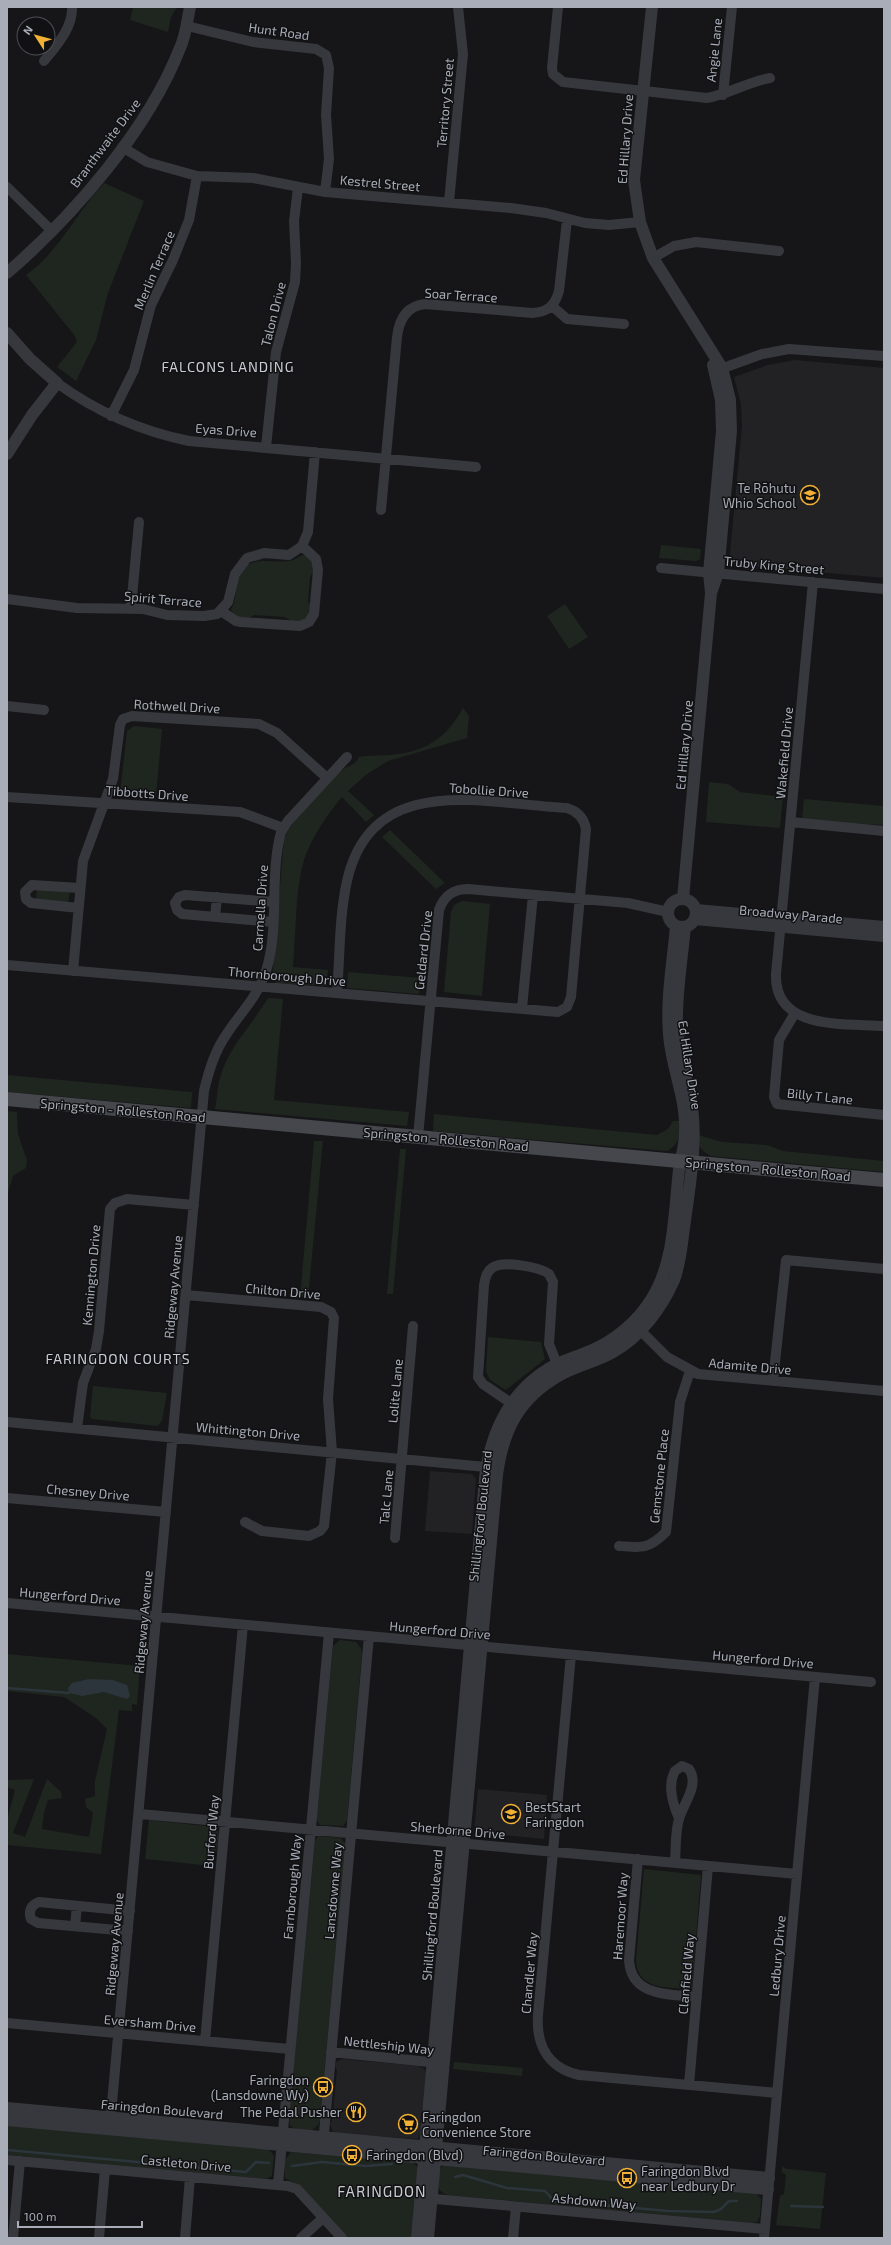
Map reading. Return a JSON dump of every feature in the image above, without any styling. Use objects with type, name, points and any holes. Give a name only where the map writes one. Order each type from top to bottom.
[{"type":"main road","name":"Springston - Rolleston Road","points":[[7,1099],[884,1180]]},
{"type":"street","points":[[44,61],[66,31],[71,20],[72,7]]},
{"type":"street","name":"Branthwaite Drive","points":[[7,273],[52,231],[122,148],[165,79],[180,48],[187,26],[190,7]]},
{"type":"street","name":"Territory Street","points":[[449,202],[463,54],[458,7]]},
{"type":"street","points":[[558,7],[552,68],[557,79],[563,82],[627,88],[643,92],[694,98],[723,95],[746,84],[770,78]]},
{"type":"street","name":"Ed Hillary Drive","points":[[652,7],[634,180],[640,222],[653,258],[710,350],[719,370],[721,400],[722,431],[712,593],[683,899]]},
{"type":"street","name":"Angie Lane","points":[[723,95],[732,7]]},
{"type":"street","name":"Hunt Road","points":[[187,26],[253,42],[316,49],[326,55],[329,68],[326,115],[329,159],[325,192]]},
{"type":"street","name":"Kestrel Street","points":[[122,148],[147,162],[197,176],[253,178],[275,181],[298,188],[325,192],[537,211],[567,220],[609,225],[640,222]]},
{"type":"street","name":"Merlin Terrace","points":[[111,416],[134,370],[151,305],[173,260],[189,220],[197,176]]},
{"type":"street","points":[[7,187],[52,231]]},
{"type":"street","name":"Talon Drive","points":[[266,447],[276,352],[294,282],[296,262],[294,221],[298,188]]},
{"type":"street","points":[[567,220],[559,291],[552,306],[567,319],[624,324]]},
{"type":"street","points":[[653,258],[674,246],[696,242],[779,251]]},
{"type":"street","name":"Soar Terrace","points":[[386,458],[398,327],[401,319],[411,308],[425,304],[540,313],[552,306]]},
{"type":"street","name":"Eyas Drive","points":[[7,333],[30,359],[57,382],[82,400],[111,416],[155,433],[189,441],[476,467]]},
{"type":"street","points":[[719,370],[762,354],[789,349],[884,356]]},
{"type":"street","points":[[7,454],[32,415],[57,382]]},
{"type":"street","points":[[302,546],[316,559],[318,570],[314,614],[309,622],[300,626],[241,622],[236,621],[221,611],[228,602],[235,574],[247,558],[264,553],[289,554],[302,546],[308,532],[314,452]]},
{"type":"street","points":[[381,510],[386,458]]},
{"type":"street","points":[[131,608],[139,522]]},
{"type":"street","name":"Truby King Street","points":[[661,568],[884,589]]},
{"type":"street","name":"Wakefield Drive","points":[[795,1013],[783,1003],[777,990],[776,974],[813,582]]},
{"type":"street","name":"Spirit Terrace","points":[[7,599],[77,608],[131,608],[167,615],[212,616],[221,611]]},
{"type":"street","points":[[7,706],[44,710]]},
{"type":"street","name":"Rothwell Drive","points":[[73,971],[80,888],[85,853],[104,804],[115,770],[120,725],[123,719],[129,716],[247,723],[264,726],[277,733],[327,778]]},
{"type":"street","name":"Carmella Drive","points":[[202,1117],[207,1079],[217,1050],[228,1032],[250,1005],[261,986],[270,956],[278,847],[283,828],[327,778],[348,757]]},
{"type":"street","name":"Tibbotts Drive","points":[[7,797],[240,812],[283,828]]},
{"type":"street","name":"Tobollie Drive","points":[[336,993],[345,892],[350,870],[361,847],[371,833],[385,820],[405,808],[426,801],[459,799],[572,810],[582,818],[586,829],[571,997],[570,1004],[564,1010]]},
{"type":"street","points":[[791,822],[884,832]]},
{"type":"street","points":[[78,908],[30,903],[26,899],[25,892],[32,885],[80,888]]},
{"type":"street","name":"Geldard Drive","points":[[418,1137],[439,910],[444,898],[454,891],[463,889],[628,903],[668,912]]},
{"type":"street","points":[[273,922],[182,914],[177,910],[175,903],[179,897],[185,895],[274,902]]},
{"type":"street","points":[[522,1008],[533,895]]},
{"type":"street","points":[[215,917],[217,897]]},
{"type":"street","points":[[683,899],[691,902],[696,914],[681,926],[670,920],[668,912],[675,901],[683,899]]},
{"type":"street","name":"Broadway Parade","points":[[696,914],[782,922],[884,936]]},
{"type":"street","name":"Broadway Parade","points":[[782,922],[884,927]]},
{"type":"street","name":"Ed Hillary Drive","points":[[681,926],[677,1026],[692,1108],[694,1133],[686,1162]]},
{"type":"street","name":"Thornborough Drive","points":[[7,965],[558,1012],[564,1010]]},
{"type":"street","points":[[795,1013],[808,1019],[819,1021],[884,1026]]},
{"type":"street","name":"Billy T Lane","points":[[795,1013],[779,1040],[774,1097],[777,1104],[884,1115]]},
{"type":"street","name":"Ridgeway Avenue","points":[[111,2124],[202,1117]]},
{"type":"street","name":"Shillingford Boulevard","points":[[428,2238],[426,2199],[476,1646],[481,1596],[501,1446],[512,1421],[530,1397],[560,1374],[596,1361],[615,1351],[636,1326],[661,1305],[674,1279],[680,1254],[686,1162]]},
{"type":"street","name":"Kennington Drive","points":[[77,1428],[83,1383],[96,1349],[99,1330],[110,1209],[119,1200],[127,1198],[194,1205]]},
{"type":"street","points":[[773,1381],[786,1260],[884,1269]]},
{"type":"street","points":[[511,1403],[483,1384],[478,1377],[484,1285],[486,1276],[492,1268],[499,1265],[534,1267],[550,1274],[553,1282],[549,1344],[557,1364]]},
{"type":"street","name":"Chilton Drive","points":[[186,1296],[321,1308],[331,1312],[334,1327],[328,1399],[332,1452]]},
{"type":"street","name":"Lolite Lane","points":[[402,1458],[413,1326]]},
{"type":"street","name":"Shillingford Boulevard","points":[[481,1596],[486,1467],[490,1444],[502,1418],[511,1403],[532,1382],[557,1364],[608,1342],[636,1326]]},
{"type":"street","name":"Adamite Drive","points":[[636,1326],[667,1357],[690,1371],[698,1374],[884,1391]]},
{"type":"street","name":"Gemstone Place","points":[[619,1546],[643,1548],[655,1543],[666,1532],[680,1402],[690,1371]]},
{"type":"street","name":"Whittington Drive","points":[[7,1422],[486,1467]]},
{"type":"street","points":[[245,1522],[262,1531],[309,1536],[320,1531],[324,1526],[326,1516],[332,1452]]},
{"type":"street","name":"Talc Lane","points":[[395,1538],[402,1458]]},
{"type":"street","name":"Chesney Drive","points":[[7,1498],[166,1512]]},
{"type":"street","name":"Hungerford Drive","points":[[7,1603],[871,1682]]},
{"type":"street","name":"Burford Way","points":[[205,2041],[243,1625]]},
{"type":"street","name":"Farnborough Way","points":[[278,2185],[329,1633]]},
{"type":"street","name":"Lansdowne Way","points":[[323,2143],[369,1636]]},
{"type":"street","name":"Chandler Way","points":[[571,1655],[538,2025],[540,2044],[544,2052],[556,2065],[575,2074],[777,2093]]},
{"type":"street","name":"Ledbury Drive","points":[[764,2234],[815,1677]]},
{"type":"street","name":"Sherborne Drive","points":[[140,1814],[797,1874]]},
{"type":"street","points":[[675,1862],[679,1818]]},
{"type":"street","name":"Haremoor Way","points":[[638,1859],[629,1960],[631,1973],[638,1984],[647,1990],[697,1997]]},
{"type":"street","name":"Clanfield Way","points":[[689,2085],[708,1866]]},
{"type":"street","points":[[128,1931],[38,1923],[31,1919],[29,1910],[32,1906],[39,1902],[130,1911]]},
{"type":"street","points":[[75,1926],[77,1906]]},
{"type":"street","name":"Eversham Drive","points":[[7,2023],[290,2049]]},
{"type":"street","name":"Nettleship Way","points":[[331,2052],[438,2063]]},
{"type":"street","name":"Faringdon Boulevard","points":[[7,2108],[111,2124]]},
{"type":"street","name":"Faringdon Boulevard","points":[[7,2120],[111,2124],[769,2183]]},
{"type":"street","name":"Castleton Drive","points":[[7,2160],[288,2186],[296,2189],[342,2238]]},
{"type":"street","points":[[13,2238],[20,2161]]},
{"type":"street","points":[[99,2238],[105,2169]]},
{"type":"street","points":[[185,2238],[190,2177]]},
{"type":"street","name":"Shillingford Boulevard","points":[[417,2238],[426,2199]]},
{"type":"street","name":"Ashdown Way","points":[[426,2199],[516,2207],[764,2234]]},
{"type":"street","points":[[513,2238],[516,2207]]},
{"type":"street","points":[[301,2238],[323,2218]]},
{"type":"shaded area","points":[[133,7],[177,7],[171,17],[168,32],[130,20]]},
{"type":"shaded area","points":[[104,183],[144,201],[108,293],[96,340],[76,381],[57,367],[77,342],[75,336],[26,275],[58,244],[94,194]]},
{"type":"shaded area","name":"Te Rōhutu Whio School","points":[[795,360],[884,368],[884,578],[729,564],[742,426],[741,404],[734,377],[768,365]]},
{"type":"shaded area","points":[[661,545],[701,549],[700,559],[696,561],[659,558]]},
{"type":"shaded area","points":[[303,555],[313,562],[313,572],[310,577],[308,602],[311,605],[308,618],[302,622],[291,621],[285,617],[254,615],[248,619],[237,618],[231,610],[239,577],[248,565],[260,561],[290,561]]},
{"type":"shaded area","points":[[565,604],[588,637],[569,649],[547,616]]},
{"type":"shaded area","points":[[463,708],[469,716],[467,738],[388,761],[367,774],[348,791],[374,815],[366,822],[342,797],[326,818],[316,833],[305,857],[299,882],[293,967],[328,970],[326,986],[277,983],[272,979],[284,840],[287,832],[307,805],[331,779],[355,763],[359,757],[390,755],[414,751],[424,747],[442,736]]},
{"type":"shaded area","points":[[134,726],[162,729],[156,795],[120,793],[127,731]]},
{"type":"shaded area","points":[[709,782],[728,784],[740,792],[783,797],[780,828],[706,822]]},
{"type":"shaded area","points":[[804,799],[884,806],[884,825],[802,820]]},
{"type":"shaded area","points":[[390,830],[445,883],[436,889],[382,837]]},
{"type":"shaded area","points":[[37,888],[70,891],[68,904],[36,900]]},
{"type":"shaded area","points":[[462,901],[490,904],[482,996],[444,992],[451,912],[454,905]]},
{"type":"shaded area","points":[[348,972],[421,978],[419,994],[347,988]]},
{"type":"shaded area","points":[[268,998],[283,999],[274,1100],[409,1112],[407,1126],[215,1109],[219,1082],[229,1056]]},
{"type":"shaded area","points":[[7,1075],[192,1092],[191,1108],[7,1092]]},
{"type":"shaded area","points":[[7,1111],[17,1112],[18,1134],[27,1160],[26,1168],[13,1176],[7,1196]]},
{"type":"shaded area","points":[[434,1114],[657,1135],[668,1129],[673,1121],[680,1121],[680,1131],[677,1142],[667,1151],[433,1131]]},
{"type":"shaded area","points":[[698,1135],[722,1142],[767,1145],[783,1151],[884,1161],[884,1172],[711,1156],[701,1148]]},
{"type":"shaded area","points":[[314,1141],[323,1141],[308,1298],[300,1297]]},
{"type":"shaded area","points":[[400,1149],[406,1149],[393,1294],[387,1294]]},
{"type":"shaded area","points":[[488,1337],[541,1342],[545,1359],[506,1390],[490,1380],[486,1371]]},
{"type":"shaded area","points":[[93,1386],[167,1393],[162,1420],[158,1426],[92,1419],[90,1417]]},
{"type":"shaded area","points":[[430,1471],[472,1474],[476,1479],[472,1534],[425,1531]]},
{"type":"shaded area","points":[[340,1640],[356,1642],[361,1648],[362,1653],[347,1821],[343,1826],[320,1825],[317,1821],[317,1814],[333,1646]]},
{"type":"shaded area","points":[[7,1654],[140,1666],[137,1705],[132,1704],[132,1711],[119,1710],[101,1854],[7,1845],[7,1820],[15,1790],[7,1787],[7,1780],[34,1779],[13,1833],[25,1837],[47,1779],[61,1792],[62,1798],[48,1800],[44,1812],[42,1829],[89,1837],[93,1813],[86,1807],[85,1799],[95,1796],[95,1781],[107,1729],[96,1718],[64,1697],[7,1691]]},
{"type":"shaded area","points":[[89,1679],[113,1680],[127,1685],[130,1696],[127,1699],[104,1692],[82,1696],[69,1693],[68,1688],[72,1683]]},
{"type":"shaded area","name":"BestStart Faringdon","points":[[478,1789],[547,1795],[544,1839],[474,1832]]},
{"type":"shaded area","points":[[149,1820],[215,1827],[219,1835],[211,1866],[145,1859]]},
{"type":"shaded area","points":[[318,1836],[340,1838],[345,1843],[345,1848],[320,2120],[315,2128],[302,2131],[293,2128],[290,2125],[289,2115],[315,1841]]},
{"type":"shaded area","points":[[644,1869],[701,1875],[692,1989],[656,1985],[648,1982],[642,1977],[638,1970],[636,1960]]},
{"type":"shaded area","points":[[343,2059],[418,2066],[424,2069],[427,2074],[425,2104],[422,2109],[420,2123],[423,2126],[418,2139],[335,2133],[332,2130],[330,2123],[332,2121],[337,2071],[335,2065],[337,2061]]},
{"type":"shaded area","points":[[454,2062],[523,2068],[522,2076],[453,2069]]},
{"type":"shaded area","points":[[7,2124],[268,2148],[274,2156],[272,2176],[266,2179],[7,2155]]},
{"type":"shaded area","points":[[291,2152],[413,2162],[418,2168],[413,2238],[348,2238],[300,2186],[285,2178],[285,2160]]},
{"type":"shaded area","points":[[443,2165],[756,2193],[761,2199],[760,2216],[757,2222],[751,2223],[448,2195],[441,2191],[438,2185],[440,2169]]},
{"type":"shaded area","points":[[782,2165],[784,2168],[789,2169],[826,2173],[820,2229],[776,2225],[780,2196],[784,2194],[786,2175],[782,2172]]},
{"type":"waterway","points":[[7,1688],[69,1693]]},
{"type":"waterway","points":[[7,2150],[246,2172],[256,2162],[269,2163]]},
{"type":"waterway","points":[[292,2166],[322,2162],[366,2166],[392,2164]]},
{"type":"waterway","points":[[455,2177],[463,2175],[507,2188],[545,2191],[554,2201],[669,2211],[714,2212],[721,2209],[729,2201],[737,2201]]},
{"type":"waterway","points":[[791,2206],[823,2207]]},
{"type":"place","name":"Te Rōhutu Whio School","points":[[810,495]]},
{"type":"place","name":"BestStart Faringdon","points":[[511,1814]]},
{"type":"place","name":"Faringdon (Lansdowne Wy)","points":[[323,2087]]},
{"type":"place","name":"The Pedal Pusher","points":[[356,2112]]},
{"type":"place","name":"Faringdon Convenience Store","points":[[408,2124]]},
{"type":"place","name":"Faringdon (Blvd)","points":[[352,2155]]},
{"type":"place","name":"Faringdon Blvd near Ledbury Dr","points":[[627,2178]]},
{"type":"district","name":"FALCONS LANDING","points":[[228,366]]},
{"type":"district","name":"FARINGDON COURTS","points":[[118,1358]]},
{"type":"district","name":"FARINGDON","points":[[382,2191]]}]
